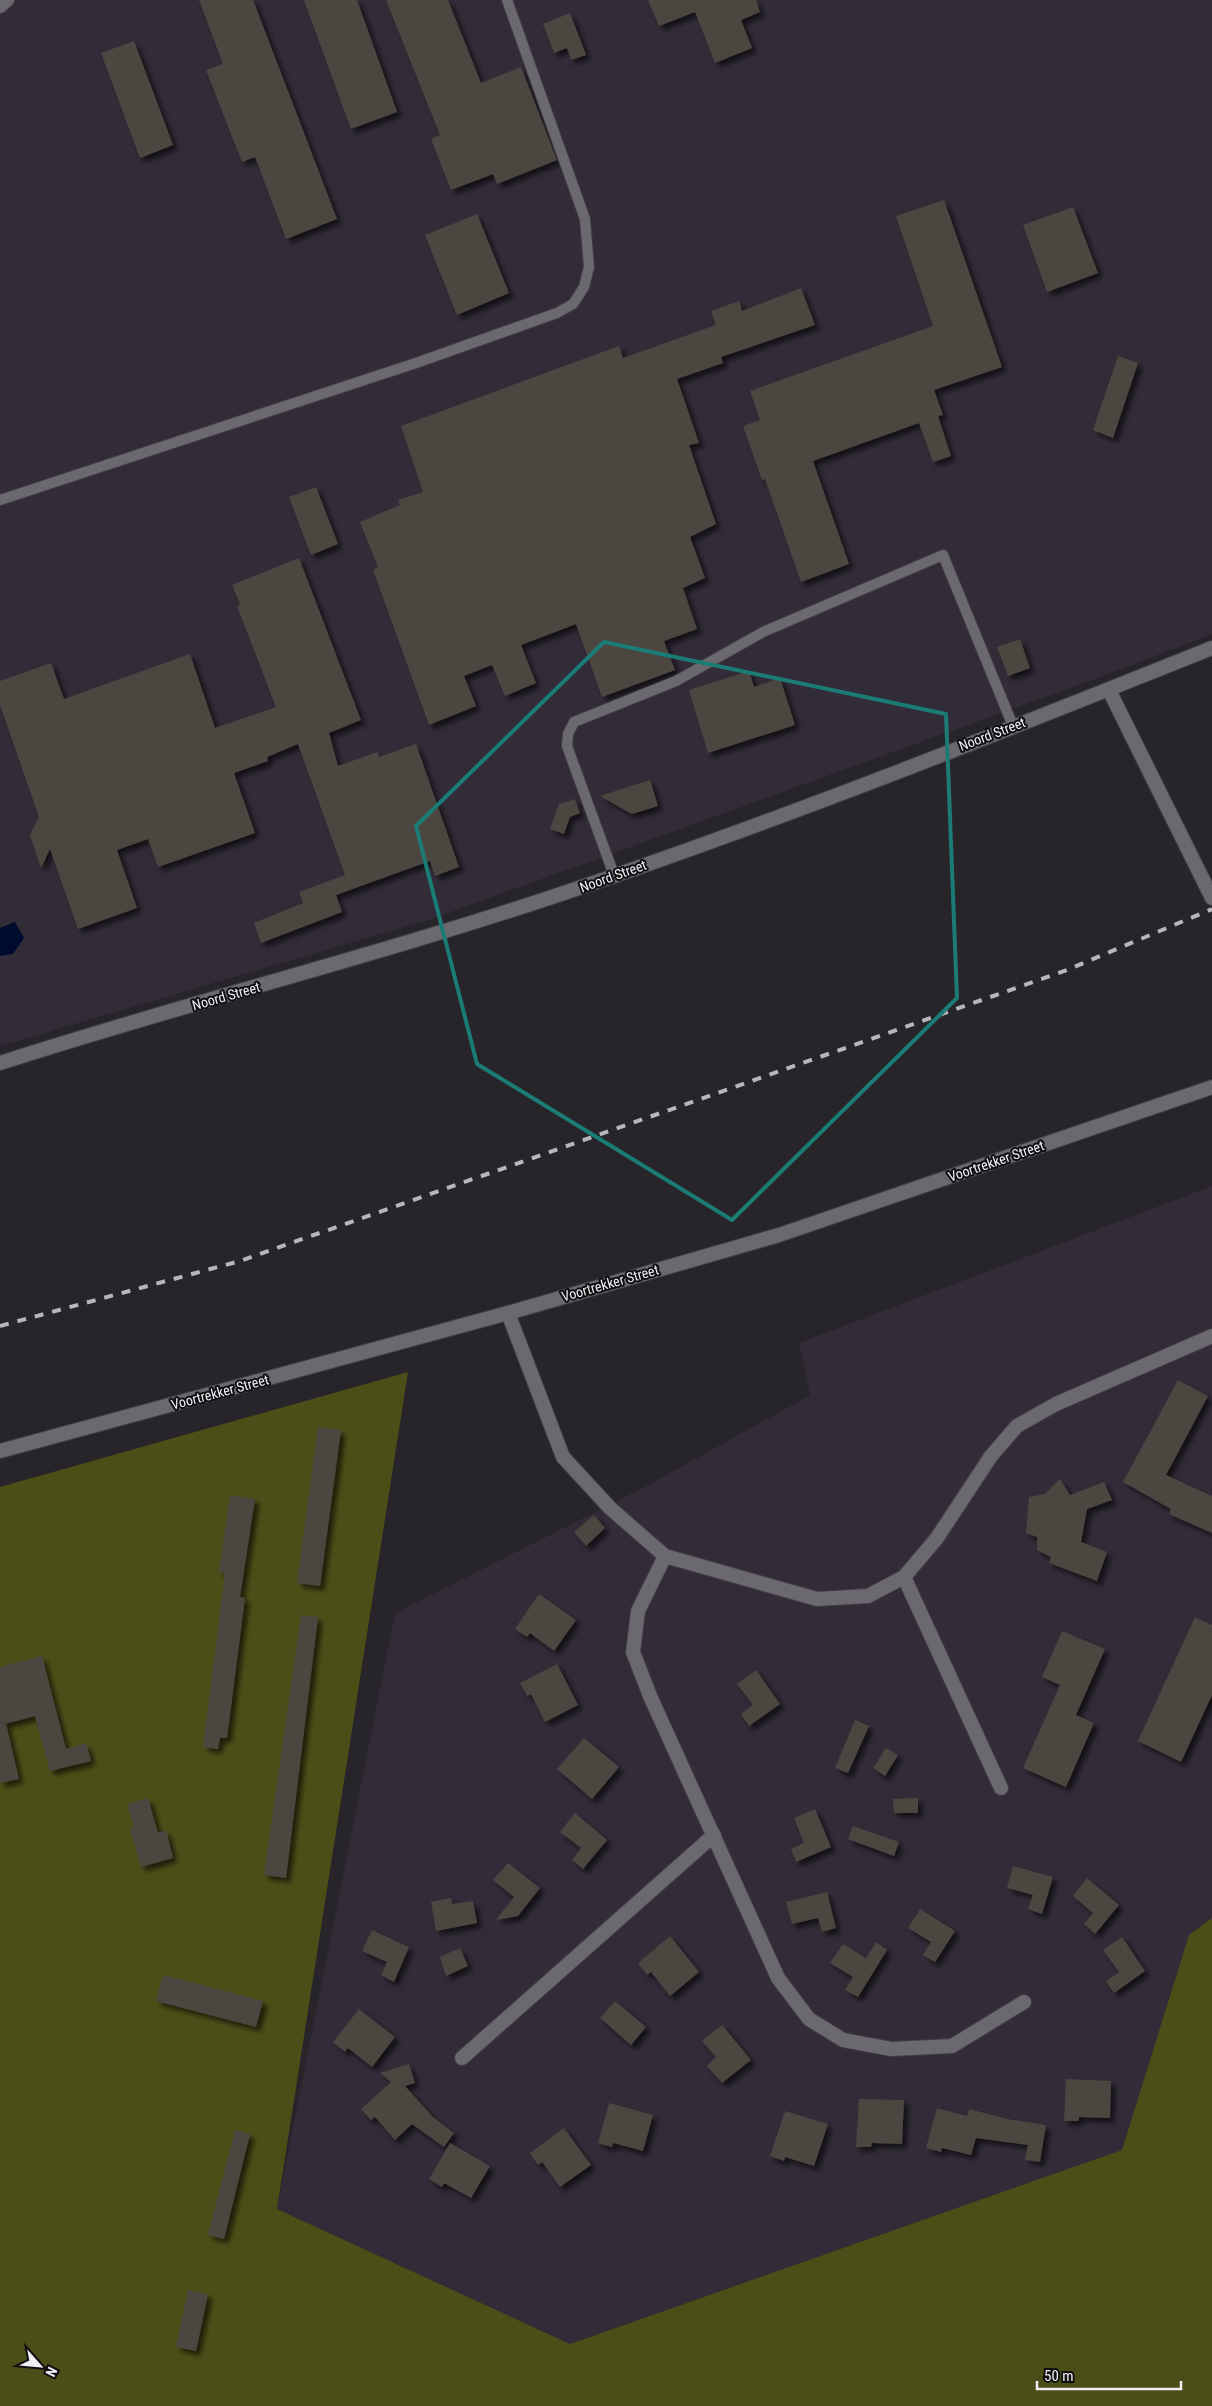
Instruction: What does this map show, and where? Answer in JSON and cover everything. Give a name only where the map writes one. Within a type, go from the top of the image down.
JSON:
[{"type":"street","points":[[0,6],[7,0]]},
{"type":"street","name":"Noord Street","points":[[0,1063],[78,1038],[385,951],[614,875],[742,831],[1109,690],[1212,648]]},
{"type":"street","points":[[1109,690],[1212,898]]},
{"type":"street","name":"Voortrekker Street","points":[[0,1451],[508,1313],[779,1234],[1212,1087]]},
{"type":"street","points":[[508,1313],[563,1457],[610,1508],[665,1556],[817,1599],[868,1596],[904,1577],[937,1538],[991,1456],[1017,1426],[1056,1404],[1212,1336]]},
{"type":"street","points":[[665,1556],[638,1611],[633,1652],[650,1696],[778,1978],[809,2019],[843,2040],[891,2049],[952,2046],[1024,2002]]},
{"type":"street","points":[[904,1577],[1000,1788]]},
{"type":"street","points":[[462,2058],[714,1835]]},
{"type":"lane","points":[[0,500],[416,363],[557,313],[573,304],[584,287],[589,267],[586,219],[507,0]]},
{"type":"lane","points":[[614,875],[567,746],[568,734],[574,722],[676,681],[763,632],[943,555],[1013,726]]},
{"type":"highlighted area","points":[[604,642],[946,714],[957,998],[732,1220],[477,1064],[416,826]]},
{"type":"shaded area","points":[[0,0],[1212,0],[1212,634],[1109,674],[431,919],[0,1046]]},
{"type":"shaded area","points":[[1212,1186],[1212,1918],[1189,1936],[1123,2150],[570,2344],[277,2209],[395,1613],[643,1488],[810,1395],[799,1343]]},
{"type":"green space","points":[[408,1372],[277,2209],[570,2344],[1122,2150],[1189,1935],[1212,1918],[1212,2406],[0,2406],[0,1487]]},
{"type":"water","points":[[15,922],[24,938],[13,954],[0,956],[0,928]]},
{"type":"building","points":[[199,0],[253,0],[337,219],[286,239],[255,157],[242,162],[206,70],[223,64]]},
{"type":"building","points":[[304,0],[357,0],[397,112],[351,129]]},
{"type":"building","points":[[386,0],[448,0],[481,83],[521,67],[557,160],[497,184],[493,174],[451,190],[431,139],[440,135]]},
{"type":"building","points":[[648,0],[756,0],[760,12],[741,20],[752,48],[715,63],[695,12],[659,26]]},
{"type":"building","points":[[570,13],[586,55],[571,60],[567,48],[554,53],[543,24]]},
{"type":"building","points":[[134,41],[173,145],[140,158],[101,53]]},
{"type":"building","points":[[944,200],[1002,367],[934,390],[943,415],[938,416],[951,456],[933,462],[919,423],[813,461],[849,564],[801,582],[765,479],[762,480],[743,426],[760,420],[750,391],[933,326],[896,216]]},
{"type":"building","points":[[1073,207],[1098,273],[1047,292],[1023,225]]},
{"type":"building","points":[[477,214],[509,293],[457,315],[425,235]]},
{"type":"building","points":[[801,288],[815,325],[721,357],[723,363],[677,379],[699,443],[689,445],[716,524],[690,537],[705,578],[683,588],[697,629],[664,641],[675,670],[602,697],[576,624],[521,645],[536,683],[505,696],[492,665],[464,676],[476,706],[429,725],[373,570],[378,567],[360,522],[400,505],[398,500],[423,492],[401,426],[619,346],[623,358],[716,325],[711,311],[739,301],[742,311]]},
{"type":"building","points":[[1118,356],[1138,363],[1113,438],[1093,430]]},
{"type":"building","points":[[316,487],[338,544],[311,555],[289,497]]},
{"type":"building","points":[[299,558],[361,720],[329,733],[338,766],[377,752],[379,757],[416,744],[459,867],[435,876],[430,861],[336,895],[342,912],[261,943],[254,923],[303,903],[299,892],[345,875],[298,744],[267,757],[268,761],[234,773],[255,833],[158,867],[148,839],[117,850],[137,908],[78,929],[50,849],[41,868],[30,835],[39,817],[0,705],[0,681],[51,663],[64,699],[190,654],[215,728],[276,707],[237,606],[240,604],[232,585]]},
{"type":"building","points":[[1020,639],[1030,668],[1008,676],[997,647]]},
{"type":"building","points":[[749,671],[754,687],[780,678],[795,725],[708,753],[689,690]]},
{"type":"building","points":[[650,780],[658,806],[632,814],[600,796]]},
{"type":"building","points":[[575,799],[580,813],[570,817],[564,834],[550,829],[559,804]]},
{"type":"building","points":[[1178,1380],[1208,1396],[1166,1475],[1212,1496],[1212,1533],[1169,1514],[1171,1509],[1123,1482]]},
{"type":"building","points":[[318,1427],[341,1430],[320,1586],[297,1583]]},
{"type":"building","points":[[1060,1479],[1070,1495],[1104,1482],[1112,1500],[1087,1509],[1081,1542],[1107,1552],[1097,1581],[1049,1563],[1051,1557],[1037,1550],[1037,1537],[1026,1533],[1029,1497],[1045,1494]]},
{"type":"building","points":[[230,1495],[255,1499],[240,1597],[245,1598],[227,1738],[220,1738],[218,1749],[203,1747],[225,1573],[219,1572]]},
{"type":"building","points":[[594,1515],[605,1528],[586,1546],[574,1532]]},
{"type":"building","points":[[539,1594],[576,1620],[554,1651],[530,1633],[527,1637],[515,1629]]},
{"type":"building","points":[[301,1615],[318,1617],[286,1878],[264,1875]]},
{"type":"building","points":[[1195,1617],[1212,1625],[1212,1695],[1181,1762],[1138,1741]]},
{"type":"building","points":[[1062,1631],[1105,1649],[1076,1715],[1094,1723],[1066,1787],[1023,1768],[1060,1685],[1042,1677]]},
{"type":"building","points":[[42,1656],[66,1749],[86,1743],[91,1761],[50,1771],[35,1716],[1,1725],[6,1724],[19,1779],[0,1783],[0,1667]]},
{"type":"building","points":[[557,1664],[578,1705],[545,1722],[531,1694],[527,1696],[520,1683]]},
{"type":"building","points":[[756,1670],[780,1704],[749,1726],[741,1714],[753,1705],[737,1684]]},
{"type":"building","points":[[855,1720],[869,1726],[848,1773],[835,1768]]},
{"type":"building","points":[[584,1738],[619,1767],[592,1799],[557,1769]]},
{"type":"building","points":[[886,1748],[898,1755],[885,1776],[873,1768]]},
{"type":"building","points":[[148,1798],[158,1833],[166,1830],[173,1858],[141,1867],[130,1828],[134,1827],[127,1804]]},
{"type":"building","points":[[918,1798],[918,1813],[894,1813],[893,1799]]},
{"type":"building","points":[[815,1809],[831,1847],[796,1862],[791,1849],[804,1843],[794,1818]]},
{"type":"building","points":[[575,1813],[607,1840],[583,1869],[572,1860],[581,1848],[560,1832]]},
{"type":"building","points":[[853,1826],[899,1842],[894,1856],[848,1839]]},
{"type":"building","points":[[508,1863],[540,1888],[518,1916],[496,1920],[514,1897],[493,1880]]},
{"type":"building","points":[[1013,1866],[1053,1877],[1042,1914],[1028,1909],[1033,1895],[1007,1888]]},
{"type":"building","points":[[1087,1878],[1119,1905],[1095,1934],[1084,1924],[1093,1913],[1073,1896]]},
{"type":"building","points":[[827,1892],[836,1928],[822,1932],[818,1918],[792,1924],[786,1902]]},
{"type":"building","points":[[451,1898],[452,1904],[473,1901],[477,1923],[436,1931],[431,1902]]},
{"type":"building","points":[[920,1909],[955,1931],[935,1962],[923,1955],[931,1942],[908,1928]]},
{"type":"building","points":[[372,1930],[409,1947],[394,1982],[381,1975],[387,1962],[362,1951]]},
{"type":"building","points":[[670,1936],[699,1972],[670,1996],[651,1972],[647,1975],[638,1963]]},
{"type":"building","points":[[1122,1937],[1145,1971],[1114,1993],[1106,1981],[1119,1972],[1103,1950]]},
{"type":"building","points":[[876,1942],[887,1950],[858,1997],[845,1990],[853,1977],[830,1963],[843,1944],[866,1958]]},
{"type":"building","points":[[460,1948],[468,1966],[446,1976],[440,1957]]},
{"type":"building","points":[[163,1975],[263,2001],[256,2027],[156,2001]]},
{"type":"building","points":[[615,2001],[646,2027],[631,2045],[600,2018]]},
{"type":"building","points":[[359,2009],[395,2037],[372,2067],[348,2048],[345,2052],[333,2042]]},
{"type":"building","points":[[722,2025],[751,2060],[722,2083],[707,2066],[716,2057],[702,2041]]},
{"type":"building","points":[[409,2064],[415,2083],[405,2086],[433,2117],[454,2133],[444,2147],[412,2124],[395,2140],[375,2117],[371,2120],[361,2109],[391,2082],[380,2073]]},
{"type":"building","points":[[1066,2079],[1111,2081],[1110,2118],[1079,2117],[1079,2121],[1064,2121]]},
{"type":"building","points":[[859,2099],[904,2100],[902,2144],[872,2143],[871,2147],[856,2147]]},
{"type":"building","points":[[609,2103],[653,2115],[643,2151],[613,2143],[612,2147],[598,2143]]},
{"type":"building","points":[[937,2108],[967,2116],[969,2109],[1007,2119],[1046,2125],[1040,2162],[1025,2160],[1028,2145],[976,2138],[971,2155],[942,2148],[941,2152],[926,2148]]},
{"type":"building","points":[[785,2111],[828,2124],[814,2166],[785,2157],[784,2161],[770,2156]]},
{"type":"building","points":[[564,2128],[591,2165],[560,2187],[542,2162],[538,2165],[530,2153]]},
{"type":"building","points":[[235,2130],[250,2134],[224,2239],[208,2235]]},
{"type":"building","points":[[450,2143],[490,2166],[471,2198],[444,2183],[442,2187],[429,2179]]},
{"type":"building","points":[[188,2290],[208,2294],[196,2351],[176,2347]]},
{"type":"railway","points":[[0,1326],[240,1261],[1067,970],[1212,909]]}]
